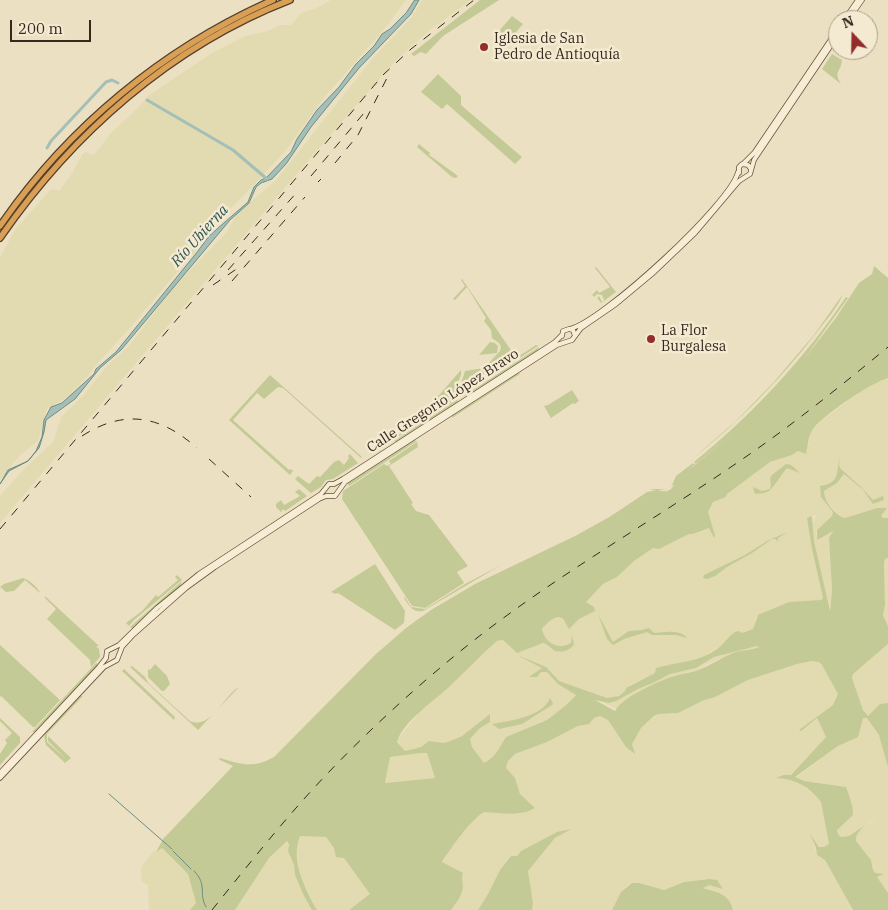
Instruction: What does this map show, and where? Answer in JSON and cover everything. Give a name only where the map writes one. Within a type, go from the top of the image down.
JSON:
[{"type":"highway","points":[[0,226],[28,188],[53,159],[115,99],[144,75],[188,45],[224,24],[273,0]]},
{"type":"highway","points":[[0,238],[56,165],[131,93],[190,51],[233,26],[290,0]]},
{"type":"main road","points":[[828,44],[751,158],[739,166],[734,181],[711,210],[667,256],[604,309],[580,325],[564,330],[562,335],[566,341],[572,340],[581,328],[616,304],[665,263],[691,237],[739,181],[750,174],[754,160],[828,50]]},
{"type":"main road","points":[[744,163],[751,169]]},
{"type":"main road","points":[[738,172],[741,176],[745,176]]},
{"type":"main road","points":[[570,329],[574,332],[575,336]]},
{"type":"main road","name":"Calle Gregorio López Bravo","points":[[334,484],[476,394],[555,342],[562,335]]},
{"type":"main road","name":"Calle Gregorio López Bravo","points":[[338,490],[352,478],[566,341]]},
{"type":"main road","points":[[0,773],[99,667],[106,658],[107,652],[118,646],[157,608],[187,583],[325,490],[327,485],[334,484],[338,490],[335,496],[319,499],[196,581],[142,626],[122,647],[116,660],[102,668],[0,778]]},
{"type":"main road","points":[[325,490],[329,496]]},
{"type":"main road","points":[[112,649],[117,651],[118,656]]},
{"type":"main road","points":[[106,658],[112,662]]},
{"type":"shaded area","points":[[331,0],[406,0],[386,27],[323,99],[286,150],[214,225],[196,250],[89,375],[67,397],[47,409],[38,441],[19,456],[0,480],[0,258],[14,231],[51,189],[59,191],[82,155],[85,152],[94,155],[111,133],[148,96],[212,53],[245,36],[268,31],[280,25],[291,25],[301,13]]},
{"type":"shaded area","points":[[422,0],[471,0],[430,30],[390,67],[0,523],[0,496],[24,469],[53,442],[61,418],[83,396],[106,367],[128,347],[174,287],[227,232],[237,214],[276,180],[373,58],[412,17]]},
{"type":"shaded area","points":[[888,378],[888,518],[881,516],[887,508],[877,508],[845,518],[837,513],[826,500],[824,491],[837,483],[844,474],[863,490],[873,503],[875,500],[839,465],[834,481],[830,484],[822,485],[821,497],[833,512],[832,516],[817,530],[816,534],[817,539],[819,539],[833,531],[829,539],[832,590],[829,612],[814,541],[813,523],[816,515],[808,518],[812,549],[823,599],[756,617],[753,629],[746,631],[703,656],[678,663],[634,683],[626,688],[623,694],[613,698],[603,697],[574,686],[563,687],[576,694],[565,706],[547,720],[506,737],[498,752],[491,760],[484,764],[472,747],[470,739],[480,728],[490,722],[490,714],[462,736],[453,740],[444,743],[430,741],[421,747],[405,751],[401,748],[397,740],[422,709],[447,689],[497,641],[503,640],[517,653],[543,643],[558,652],[573,646],[572,637],[571,643],[567,645],[554,646],[544,637],[542,629],[558,617],[569,628],[579,619],[594,611],[586,602],[594,593],[603,584],[617,577],[634,561],[653,548],[663,547],[689,534],[709,528],[713,536],[715,535],[708,512],[713,502],[726,497],[727,494],[770,462],[798,451],[806,453],[812,430],[821,421],[857,394],[882,379]]},
{"type":"shaded area","points":[[888,558],[888,626],[883,615],[885,605],[884,563],[885,559]]},
{"type":"shaded area","points":[[888,644],[888,893],[877,877],[882,875],[875,873],[872,862],[856,841],[858,832],[885,811],[849,836],[841,837],[837,830],[852,801],[846,787],[804,781],[794,777],[838,746],[858,737],[863,710],[852,678],[853,674]]},
{"type":"shaded area","points":[[757,646],[760,647],[737,652],[709,663],[699,670],[661,681],[637,692],[616,709],[599,700],[609,703],[616,701],[676,671],[689,670],[700,666],[714,657]]},
{"type":"shaded area","points":[[812,661],[819,662],[822,665],[839,694],[833,705],[800,730],[817,718],[826,737],[791,775],[777,777],[797,781],[821,802],[829,844],[821,848],[812,838],[817,855],[825,860],[853,910],[733,910],[731,904],[713,890],[702,888],[709,885],[722,888],[709,879],[684,882],[664,890],[639,883],[629,884],[621,892],[612,910],[532,910],[533,903],[528,871],[552,842],[566,831],[557,832],[521,851],[517,856],[511,856],[500,870],[478,910],[451,910],[457,903],[463,887],[462,877],[442,863],[450,849],[477,817],[485,812],[518,814],[535,808],[520,794],[516,781],[506,768],[508,761],[515,754],[547,742],[578,726],[590,723],[594,718],[600,716],[608,720],[626,747],[634,750],[632,744],[635,736],[641,728],[658,714],[678,713],[748,680]]},
{"type":"shaded area","points":[[427,753],[435,778],[385,783],[390,757]]},
{"type":"shaded area","points":[[299,836],[326,837],[336,853],[344,858],[371,894],[349,910],[317,910],[305,890],[300,876],[296,845]]},
{"type":"shaded area","points":[[287,841],[295,875],[312,910],[235,910],[269,858]]},
{"type":"shaded area","points":[[162,848],[188,874],[196,903],[190,910],[149,910],[148,885],[142,882],[141,869],[153,852]]},
{"type":"green space","points":[[480,0],[499,0],[443,36],[426,54],[421,52],[414,56],[411,54]]},
{"type":"green space","points":[[512,16],[523,24],[505,45],[496,42],[499,31]]},
{"type":"green space","points":[[828,60],[842,60],[838,74],[841,84],[822,69]]},
{"type":"green space","points":[[438,74],[461,96],[461,105],[522,157],[515,164],[447,104],[442,109],[421,92]]},
{"type":"green space","points":[[419,144],[430,153],[429,155],[458,176],[456,178],[452,177],[417,147]]},
{"type":"green space","points":[[874,266],[888,278],[888,378],[859,393],[816,425],[811,433],[806,454],[798,451],[792,455],[770,462],[727,494],[726,497],[713,502],[708,512],[715,535],[714,538],[709,528],[689,534],[659,549],[653,548],[634,561],[617,577],[603,584],[586,602],[594,607],[595,611],[579,619],[569,629],[563,619],[559,617],[547,623],[542,629],[546,639],[557,646],[571,643],[572,635],[574,644],[571,648],[558,652],[543,643],[517,653],[503,640],[497,641],[447,689],[411,720],[397,742],[405,751],[421,747],[429,741],[444,743],[462,736],[490,714],[490,722],[480,728],[470,739],[472,747],[484,763],[494,755],[506,737],[547,720],[576,695],[558,684],[547,672],[541,672],[537,677],[529,677],[542,668],[517,655],[546,667],[559,681],[607,698],[619,696],[626,688],[655,673],[656,668],[703,657],[717,649],[735,632],[739,631],[742,633],[753,629],[758,615],[789,602],[821,600],[823,598],[807,518],[812,516],[814,541],[830,611],[832,590],[829,538],[833,531],[817,539],[817,530],[832,516],[833,512],[821,497],[820,486],[834,480],[840,457],[839,465],[841,469],[861,487],[873,500],[883,496],[884,500],[873,504],[863,490],[844,474],[837,483],[824,491],[828,503],[834,511],[845,518],[877,508],[887,508],[881,516],[888,518],[888,558],[885,559],[884,563],[885,605],[883,615],[888,626],[888,644],[853,674],[852,678],[863,710],[868,716],[880,704],[888,703],[888,767],[879,735],[867,718],[863,718],[858,737],[838,746],[795,777],[804,781],[846,787],[853,815],[837,830],[841,837],[849,836],[886,811],[862,828],[856,841],[871,860],[875,873],[884,874],[877,877],[888,893],[888,910],[853,910],[825,860],[817,855],[810,834],[819,847],[829,844],[821,802],[801,784],[783,778],[776,778],[783,775],[791,775],[826,737],[817,718],[801,731],[799,730],[833,705],[838,694],[822,665],[819,662],[812,661],[748,680],[678,713],[654,716],[641,728],[632,744],[635,754],[626,747],[608,720],[600,716],[594,718],[589,724],[578,726],[547,742],[515,754],[508,761],[506,768],[515,778],[520,794],[535,808],[517,814],[485,812],[474,820],[462,834],[442,862],[463,873],[462,892],[451,910],[349,910],[370,894],[344,858],[336,857],[334,848],[326,837],[300,836],[297,854],[300,874],[317,910],[312,910],[304,896],[295,875],[287,841],[269,858],[235,910],[190,910],[196,903],[188,874],[162,848],[156,852],[163,839],[233,766],[220,760],[220,758],[253,764],[274,757],[376,654],[406,628],[431,610],[475,584],[577,535],[611,516],[647,492],[657,490],[649,490],[669,489],[658,490],[668,491],[670,490],[676,476],[693,463],[695,465],[694,462],[737,425],[776,385],[813,342],[846,297],[848,298],[804,359],[835,319],[859,283],[872,274]],"holes":[[[757,646],[759,647],[736,652],[696,671],[671,677],[654,684],[634,694],[619,705],[615,711],[595,700],[609,703],[616,701],[670,674],[696,668],[714,657]],[[427,753],[435,778],[385,783],[390,757]]]},
{"type":"green space","points":[[596,267],[616,292],[601,303],[597,298],[599,296],[602,302],[604,300],[602,295],[597,294],[594,297],[592,295],[597,290],[599,293],[610,287]]},
{"type":"green space","points":[[462,279],[515,356],[519,356],[536,345],[538,346],[515,361],[510,354],[491,365],[485,373],[465,386],[461,384],[465,371],[484,368],[500,351],[501,347],[492,338],[491,330],[484,321],[486,318],[467,287],[455,300],[453,299],[465,286]]},
{"type":"green space","points":[[843,294],[828,318],[803,349],[774,383],[743,415],[692,459],[736,421],[773,383],[814,335]]},
{"type":"green space","points":[[490,342],[498,346],[497,353],[479,355]]},
{"type":"green space","points":[[539,347],[538,351],[469,396],[464,396]]},
{"type":"green space","points":[[461,370],[461,375],[455,389],[458,398],[393,440],[413,425]]},
{"type":"green space","points":[[518,372],[520,374],[452,418],[452,415]]},
{"type":"green space","points":[[270,375],[362,457],[283,388],[278,387],[264,399],[257,393],[233,420],[289,470],[291,469],[293,471],[290,475],[229,420]]},
{"type":"green space","points":[[572,390],[579,401],[551,418],[544,406]]},
{"type":"green space","points":[[458,399],[457,404],[397,443],[394,441]]},
{"type":"green space","points":[[414,440],[417,441],[349,486],[347,483]]},
{"type":"green space","points":[[417,442],[418,447],[389,466],[413,503],[411,504],[416,511],[429,515],[468,566],[457,572],[464,583],[425,608],[412,606],[342,499],[343,491],[384,464],[387,466],[391,464],[389,461]]},
{"type":"green space","points":[[350,454],[358,463],[333,479],[326,480],[321,487],[311,493],[295,479],[298,476],[309,484],[317,476],[320,477],[334,462],[339,460],[344,465]]},
{"type":"green space","points":[[786,464],[791,465],[800,473],[787,468],[769,491],[755,494],[753,487],[762,491],[770,489],[770,478]]},
{"type":"green space","points":[[299,489],[307,496],[285,511],[283,509],[281,512],[276,507],[276,504],[281,500],[284,505],[300,496],[295,492]]},
{"type":"green space","points":[[788,532],[778,538],[778,542],[776,539],[772,539],[715,576],[707,579],[703,578],[704,575],[745,555],[769,540]]},
{"type":"green space","points":[[375,564],[405,611],[404,623],[395,630],[338,593],[331,592]]},
{"type":"green space","points":[[501,565],[423,611],[414,610],[411,607],[425,609],[465,584]]},
{"type":"green space","points":[[177,575],[182,580],[129,626],[126,623],[142,611],[156,595],[158,597],[178,580],[175,577]]},
{"type":"green space","points":[[23,578],[33,584],[40,593],[25,580],[14,591],[6,592],[0,587],[4,584]]},
{"type":"green space","points":[[182,581],[180,587],[133,629],[130,627]]},
{"type":"green space","points":[[44,597],[99,646],[96,646],[99,649],[100,657],[91,667],[90,660],[47,619],[56,609]]},
{"type":"green space","points":[[598,614],[613,642],[629,631],[649,628],[654,633],[676,632],[687,638],[676,635],[652,635],[647,632],[624,639],[613,645],[607,639]]},
{"type":"green space","points":[[0,645],[60,700],[35,727],[0,697]]},
{"type":"green space","points":[[96,663],[98,664],[96,667],[36,732],[32,732]]},
{"type":"green space","points":[[155,664],[167,676],[170,684],[164,691],[148,677],[148,669],[150,670]]},
{"type":"green space","points":[[132,666],[190,721],[197,723],[204,721],[216,711],[198,730],[130,667]]},
{"type":"green space","points":[[124,669],[175,717],[174,720],[122,671]]},
{"type":"green space","points":[[79,696],[83,696],[47,734],[47,742],[66,759],[48,741],[48,736],[71,758],[65,763],[46,745],[44,736],[49,728]]},
{"type":"green space","points":[[550,698],[553,703],[552,705],[522,724],[499,729],[492,724],[533,714],[540,710]]},
{"type":"green space","points":[[0,718],[20,737],[20,743],[0,765],[0,754],[7,743],[5,740],[12,733],[0,721]]},
{"type":"green space","points":[[571,829],[555,838],[528,871],[533,903],[532,910],[478,910],[500,870],[511,856],[517,856],[521,851],[557,832]]},
{"type":"green space","points":[[717,880],[723,889],[709,885],[703,888],[717,892],[725,897],[733,910],[612,910],[621,892],[632,883],[664,890],[684,882]]},
{"type":"water","points":[[415,0],[419,0],[411,14],[359,68],[311,127],[286,164],[272,179],[256,187],[249,203],[230,220],[121,350],[100,368],[75,399],[46,420],[44,432],[39,448],[28,461],[36,451],[42,437],[44,420],[51,407],[62,403],[116,352],[209,236],[248,202],[254,187],[266,178],[291,152],[297,139],[317,110],[339,87],[356,64],[374,46],[382,34],[390,29],[406,13]]},
{"type":"water","points":[[28,461],[9,471],[0,484],[8,470]]},
{"type":"waterway","points":[[47,148],[51,141],[106,82],[112,80],[118,83]]},
{"type":"waterway","points":[[147,100],[233,150],[267,179]]},
{"type":"waterway","points":[[109,794],[172,849]]},
{"type":"waterway","points":[[173,851],[191,869]]},
{"type":"waterway","points":[[194,871],[201,881],[206,907]]},
{"type":"railway","points":[[0,529],[383,75],[411,49],[474,0]]},
{"type":"railway","points":[[335,163],[358,135],[388,76]]},
{"type":"railway","points":[[311,176],[364,113]]},
{"type":"railway","points":[[318,182],[321,179]]},
{"type":"railway","points":[[228,270],[298,191]]},
{"type":"railway","points":[[232,281],[305,197]]},
{"type":"railway","points":[[213,285],[238,268]]},
{"type":"railway","points":[[212,910],[282,824],[327,774],[395,707],[449,660],[501,619],[765,443],[819,403],[888,347]]},
{"type":"railway","points":[[82,436],[97,427],[112,422],[141,419],[169,428],[197,448]]},
{"type":"railway","points":[[209,459],[251,497]]},
{"type":"place","name":"Iglesia de San Pedro de Antioquía","points":[[484,47]]},
{"type":"place","name":"La Flor Burgalesa","points":[[651,339]]},
{"type":"water label","name":"Río Ubierna","points":[[200,236]]}]
